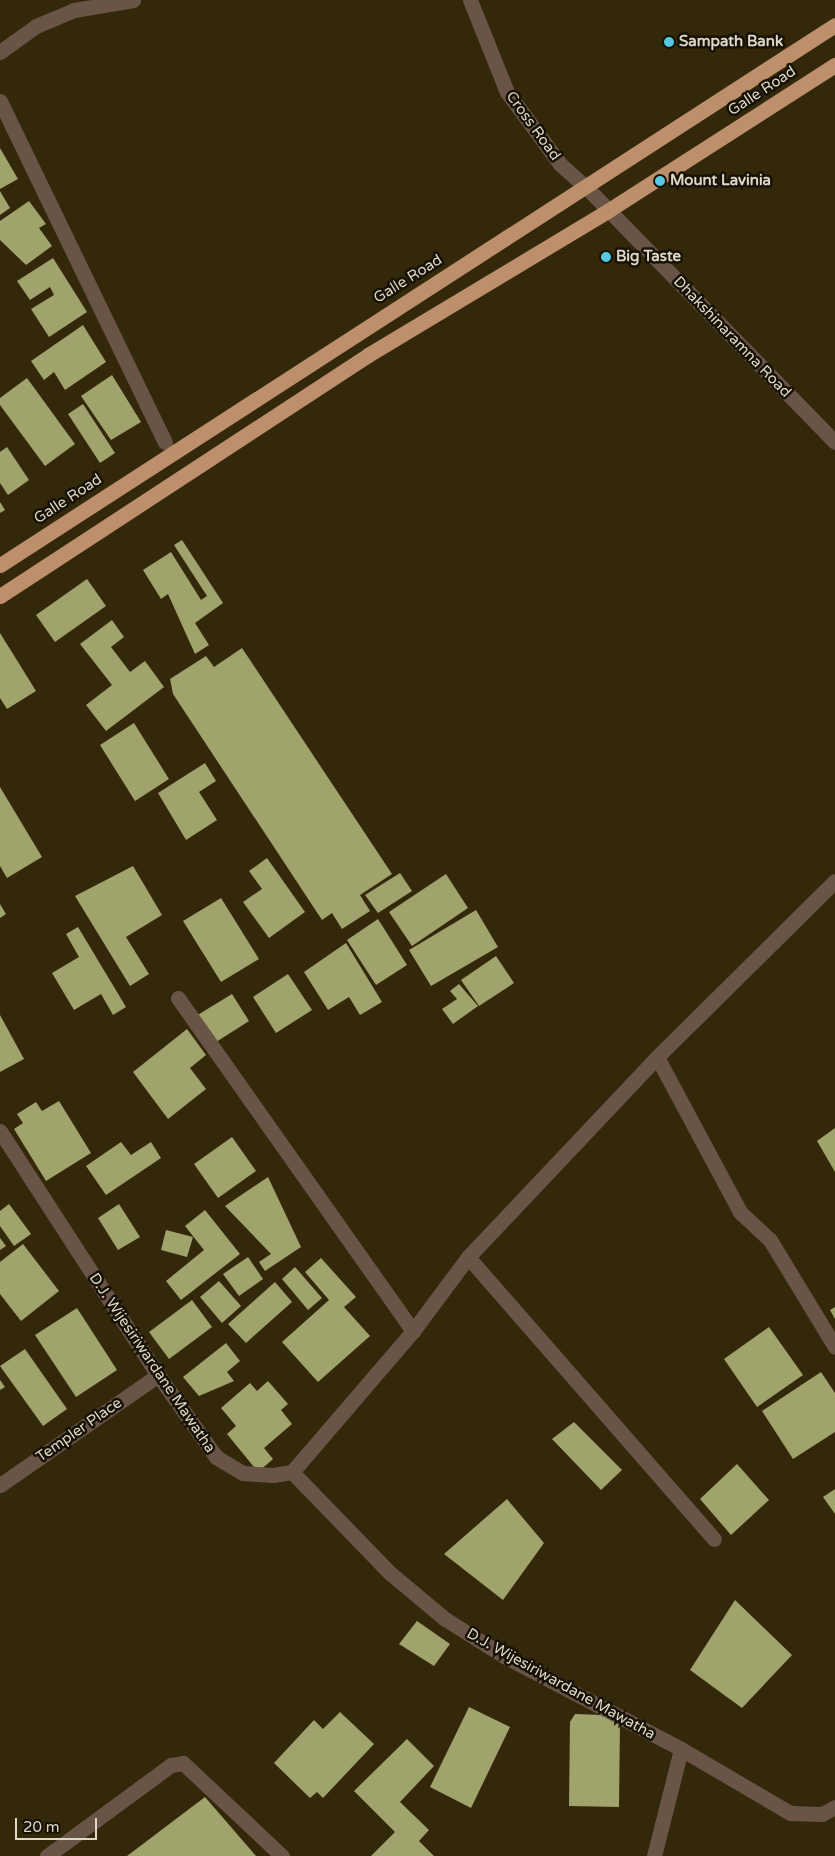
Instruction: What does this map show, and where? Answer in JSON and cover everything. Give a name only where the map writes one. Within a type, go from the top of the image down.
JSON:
[{"type":"highway","name":"Galle Road","points":[[0,565],[371,323],[587,188],[798,46],[835,25]]},
{"type":"highway","name":"Galle Road","points":[[0,596],[368,355],[609,210],[835,65]]},
{"type":"street","points":[[0,52],[36,26],[74,10],[133,0]]},
{"type":"street","name":"Cross Road","points":[[470,0],[507,92],[560,164],[587,188]]},
{"type":"street","points":[[0,101],[166,442]]},
{"type":"street","name":"Dhakshinaramna Road","points":[[587,188],[835,441]]},
{"type":"street","points":[[292,1472],[413,1331],[468,1257],[657,1057],[835,881]]},
{"type":"street","points":[[178,998],[413,1331]]},
{"type":"street","points":[[657,1057],[740,1212],[770,1240],[835,1347]]},
{"type":"street","name":"D.J. Wijesiriwardane Mawatha","points":[[0,1131],[158,1375],[216,1457],[243,1473],[273,1475],[292,1472],[390,1573],[445,1619],[504,1656],[681,1748],[790,1813],[822,1814],[835,1807]]},
{"type":"street","points":[[468,1257],[714,1539]]},
{"type":"street","name":"Templer Place","points":[[0,1485],[158,1375]]},
{"type":"street","points":[[654,1856],[681,1748]]},
{"type":"street","points":[[47,1856],[171,1765],[183,1763],[282,1856]]},
{"type":"building","points":[[0,148],[18,179],[0,189]]},
{"type":"building","points":[[0,191],[10,208],[0,215]]},
{"type":"building","points":[[29,201],[46,224],[39,228],[52,246],[26,265],[0,240],[0,221]]},
{"type":"building","points":[[53,258],[87,312],[49,337],[31,309],[54,295],[50,287],[30,300],[17,281]]},
{"type":"building","points":[[83,325],[106,362],[65,390],[54,372],[44,380],[31,361]]},
{"type":"building","points":[[112,375],[141,422],[111,440],[81,396]]},
{"type":"building","points":[[27,378],[75,444],[45,466],[0,405],[0,398]]},
{"type":"building","points":[[83,404],[115,453],[100,463],[68,414]]},
{"type":"building","points":[[7,447],[29,480],[8,495],[0,483],[0,452]]},
{"type":"building","points":[[0,502],[5,510],[0,513]]},
{"type":"building","points":[[182,540],[223,603],[195,623],[209,645],[195,654],[168,594],[161,599],[143,570],[171,552],[201,600],[207,596],[174,545]]},
{"type":"building","points":[[87,579],[106,606],[55,642],[36,615]]},
{"type":"building","points":[[112,620],[124,637],[111,647],[130,672],[145,661],[164,687],[106,731],[86,705],[112,685],[80,644]]},
{"type":"building","points":[[0,633],[36,691],[7,709],[0,698]]},
{"type":"building","points":[[242,648],[392,874],[360,895],[370,911],[342,929],[332,913],[322,920],[173,694],[170,679],[206,656],[214,667]]},
{"type":"building","points":[[134,723],[169,779],[135,801],[100,745]]},
{"type":"building","points":[[205,763],[216,781],[199,792],[217,820],[186,840],[158,793]]},
{"type":"building","points":[[0,787],[42,857],[7,878],[0,866]]},
{"type":"building","points":[[267,858],[305,912],[269,938],[243,902],[262,889],[249,871]]},
{"type":"building","points":[[133,866],[162,915],[126,937],[149,974],[130,986],[75,896]]},
{"type":"building","points":[[400,873],[412,891],[378,913],[365,895]]},
{"type":"building","points":[[446,874],[468,908],[412,946],[389,912]]},
{"type":"building","points":[[221,898],[259,959],[221,982],[183,921]]},
{"type":"building","points":[[0,904],[6,914],[0,918]]},
{"type":"building","points":[[476,910],[498,947],[431,986],[409,950]]},
{"type":"building","points":[[378,919],[407,965],[376,985],[347,940]]},
{"type":"building","points":[[78,927],[126,1007],[113,1015],[101,994],[74,1010],[52,973],[79,957],[66,934]]},
{"type":"building","points":[[346,943],[382,1002],[360,1015],[349,997],[328,1010],[304,972]]},
{"type":"building","points":[[496,956],[514,983],[479,1006],[461,980]]},
{"type":"building","points":[[288,974],[312,1010],[276,1033],[253,997]]},
{"type":"building","points":[[459,984],[478,1006],[453,1024],[442,1009],[457,999],[450,991]]},
{"type":"building","points":[[232,994],[249,1021],[213,1044],[196,1016]]},
{"type":"building","points":[[0,1015],[24,1059],[0,1072]]},
{"type":"building","points":[[187,1029],[206,1055],[190,1068],[206,1089],[168,1119],[133,1072]]},
{"type":"building","points":[[59,1101],[91,1153],[46,1181],[14,1129],[23,1123],[17,1114],[36,1102],[42,1111]]},
{"type":"building","points":[[835,1128],[835,1172],[817,1141]]},
{"type":"building","points":[[232,1137],[256,1171],[218,1198],[194,1164]]},
{"type":"building","points":[[121,1142],[131,1155],[151,1142],[161,1158],[106,1195],[86,1166]]},
{"type":"building","points":[[268,1177],[301,1247],[265,1271],[259,1262],[271,1254],[225,1206]]},
{"type":"building","points":[[9,1204],[31,1234],[14,1246],[0,1226],[0,1211]]},
{"type":"building","points":[[119,1204],[140,1237],[118,1250],[98,1218]]},
{"type":"building","points":[[205,1210],[240,1254],[181,1300],[166,1281],[204,1250],[185,1226]]},
{"type":"building","points":[[166,1230],[193,1237],[187,1257],[161,1250]]},
{"type":"building","points":[[0,1238],[6,1246],[0,1250]]},
{"type":"building","points":[[23,1244],[59,1291],[21,1321],[0,1294],[0,1262]]},
{"type":"building","points":[[248,1257],[263,1279],[239,1296],[223,1274]]},
{"type":"building","points":[[321,1258],[356,1297],[344,1307],[370,1336],[318,1382],[282,1342],[329,1300],[305,1272]]},
{"type":"building","points":[[295,1267],[322,1298],[308,1310],[282,1279]]},
{"type":"building","points":[[219,1281],[241,1306],[222,1323],[200,1297]]},
{"type":"building","points":[[275,1282],[292,1302],[246,1343],[228,1324]]},
{"type":"building","points":[[192,1300],[212,1327],[169,1359],[149,1332]]},
{"type":"building","points":[[835,1307],[835,1319],[830,1310]]},
{"type":"building","points":[[77,1308],[117,1370],[76,1397],[35,1335]]},
{"type":"building","points":[[769,1327],[803,1375],[757,1407],[724,1359]]},
{"type":"building","points":[[226,1343],[240,1361],[227,1372],[234,1381],[199,1396],[183,1377]]},
{"type":"building","points":[[25,1349],[67,1409],[43,1426],[0,1366]]},
{"type":"building","points":[[821,1372],[835,1393],[835,1432],[793,1459],[762,1411]]},
{"type":"building","points":[[0,1380],[5,1387],[0,1390]]},
{"type":"building","points":[[268,1381],[288,1404],[281,1410],[292,1424],[264,1448],[273,1459],[258,1472],[227,1434],[236,1426],[221,1408],[250,1383],[257,1391]]},
{"type":"building","points":[[574,1422],[622,1470],[601,1490],[552,1439]]},
{"type":"building","points":[[737,1464],[769,1500],[731,1535],[700,1499]]},
{"type":"building","points":[[835,1489],[835,1514],[823,1497]]},
{"type":"building","points":[[507,1499],[544,1543],[503,1600],[444,1554]]},
{"type":"building","points":[[735,1600],[792,1655],[742,1708],[690,1670]]},
{"type":"building","points":[[417,1621],[450,1644],[434,1666],[399,1644]]},
{"type":"building","points":[[469,1707],[510,1727],[471,1808],[430,1787]]},
{"type":"building","points":[[340,1712],[374,1744],[323,1798],[317,1792],[310,1798],[274,1763],[314,1720],[323,1729]]},
{"type":"building","points":[[575,1714],[603,1715],[620,1722],[619,1807],[569,1806],[570,1722]]},
{"type":"building","points":[[407,1739],[434,1766],[400,1802],[429,1830],[419,1841],[434,1856],[371,1856],[395,1832],[354,1791]]},
{"type":"building","points":[[205,1797],[256,1856],[127,1856]]},
{"type":"place","name":"Sampath Bank","points":[[669,42]]},
{"type":"place","name":"Mount Lavinia","points":[[660,181]]},
{"type":"place","name":"Big Taste","points":[[606,257]]}]
